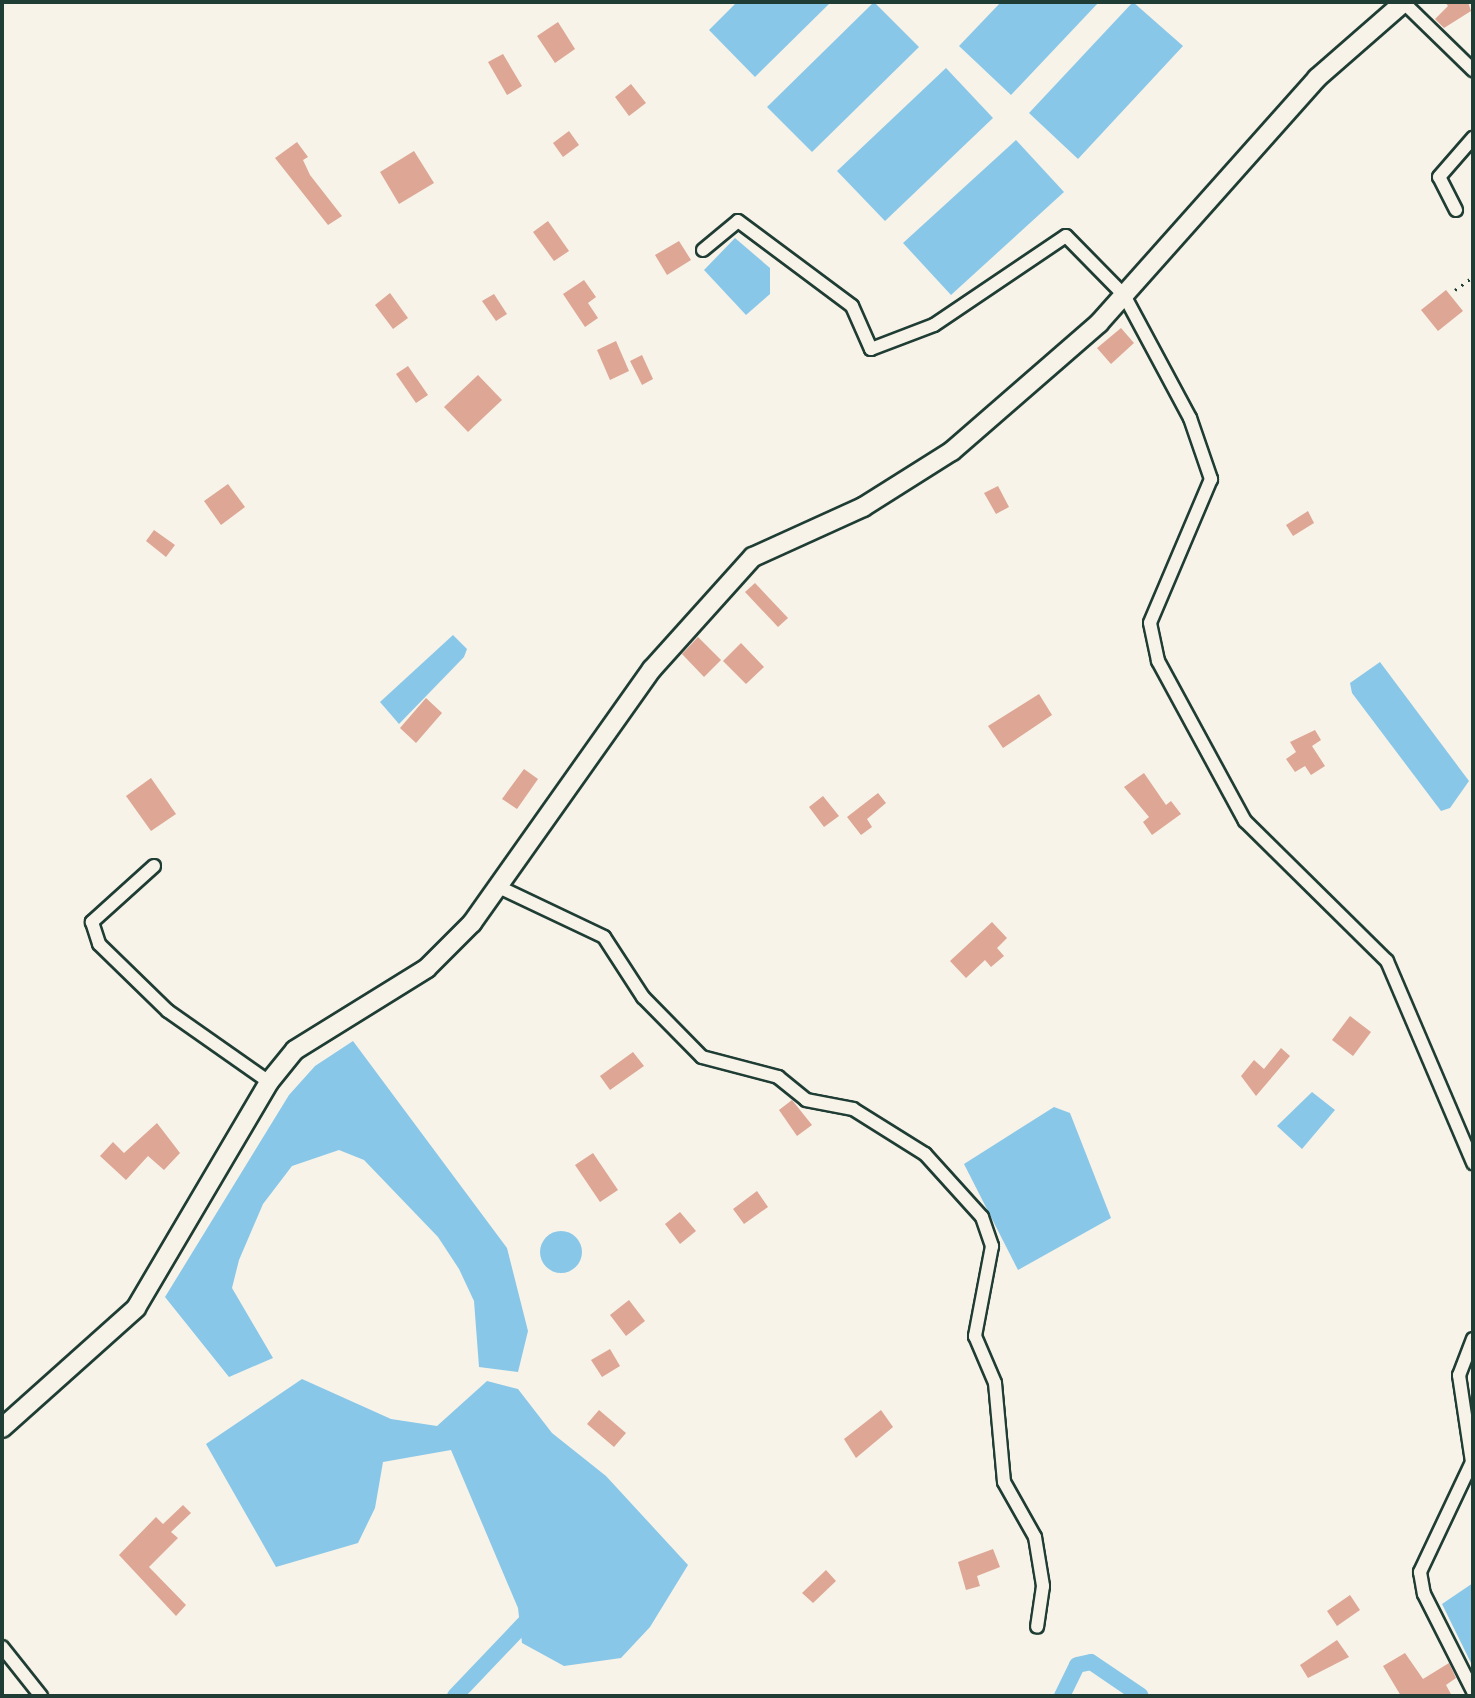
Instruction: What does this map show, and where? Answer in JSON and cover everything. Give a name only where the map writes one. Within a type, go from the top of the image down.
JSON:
[{"type":"street","points":[[2,1428],[136,1308],[269,1082],[295,1050],[427,968],[501,888],[652,669],[753,557],[863,507],[952,451],[1124,295],[1317,78],[1403,2],[1473,70]]},
{"type":"street","points":[[1456,210],[1439,177],[1473,138]]},
{"type":"street","points":[[703,250],[738,221],[852,306],[871,349],[934,325],[1066,236],[1124,295],[1190,418],[1211,479],[1150,623],[1158,661],[1245,821],[1387,961],[1473,1163]]},
{"type":"street","points":[[154,866],[92,922],[99,944],[168,1011],[269,1082]]},
{"type":"street","points":[[501,888],[604,937],[643,997],[702,1057],[778,1077],[806,1100],[853,1109],[925,1154],[982,1217],[992,1246],[975,1336],[995,1383],[1004,1482],[1035,1537],[1043,1586],[1037,1627]]},
{"type":"street","points":[[1473,1339],[1459,1375],[1472,1462],[1420,1572],[1424,1594],[1473,1691]]},
{"type":"street","points":[[2,1647],[41,1696]]},
{"type":"path","points":[[1455,290],[1473,277]]},
{"type":"water","points":[[737,2],[831,2],[755,77],[709,30]]},
{"type":"water","points":[[874,2],[919,47],[812,152],[767,107]]},
{"type":"water","points":[[1001,2],[1099,2],[1011,95],[959,46]]},
{"type":"water","points":[[1133,2],[1183,46],[1078,159],[1029,113]]},
{"type":"water","points":[[946,68],[993,118],[885,221],[837,171]]},
{"type":"water","points":[[1016,140],[1064,192],[951,295],[903,243]]},
{"type":"water","points":[[735,238],[770,268],[770,294],[746,315],[704,270]]},
{"type":"water","points":[[453,635],[467,649],[464,657],[399,724],[380,702]]},
{"type":"water","points":[[1380,662],[1469,781],[1450,808],[1441,811],[1352,693],[1350,683]]},
{"type":"water","points":[[353,1041],[507,1248],[528,1331],[518,1372],[479,1367],[474,1301],[459,1269],[438,1237],[364,1160],[339,1150],[292,1166],[263,1204],[239,1260],[232,1288],[273,1358],[229,1377],[165,1297],[289,1095],[315,1066]]},
{"type":"water","points":[[1312,1092],[1335,1110],[1302,1149],[1277,1126]]},
{"type":"water","points":[[1054,1107],[1070,1113],[1111,1218],[1018,1270],[964,1164]]},
{"type":"water","points":[[561,1231],[576,1237],[582,1252],[576,1267],[561,1273],[546,1267],[540,1252],[546,1237]]},
{"type":"water","points":[[302,1379],[391,1419],[437,1426],[487,1381],[518,1389],[552,1433],[606,1476],[688,1565],[650,1627],[621,1658],[564,1666],[522,1643],[518,1608],[451,1450],[383,1462],[375,1508],[358,1543],[276,1567],[206,1444]]},
{"type":"water","points":[[1473,1583],[1473,1667],[1442,1604]]},
{"type":"building","points":[[1445,2],[1468,2],[1471,11],[1444,28],[1435,19],[1448,6]]},
{"type":"building","points":[[558,22],[575,49],[555,63],[537,36]]},
{"type":"building","points":[[503,54],[522,86],[507,95],[488,62]]},
{"type":"building","points":[[631,84],[646,103],[629,116],[615,97]]},
{"type":"building","points":[[569,131],[579,145],[563,157],[553,143]]},
{"type":"building","points":[[297,142],[308,157],[303,160],[310,175],[342,216],[328,225],[275,158]]},
{"type":"building","points":[[414,151],[434,183],[399,204],[380,172]]},
{"type":"building","points":[[548,221],[569,251],[554,261],[533,232]]},
{"type":"building","points":[[679,241],[691,260],[667,275],[655,255]]},
{"type":"building","points":[[584,280],[596,297],[588,303],[598,318],[585,327],[563,294]]},
{"type":"building","points":[[1446,290],[1463,311],[1438,331],[1421,310]]},
{"type":"building","points":[[390,293],[408,318],[393,329],[375,305]]},
{"type":"building","points":[[494,294],[507,314],[496,321],[482,301]]},
{"type":"building","points":[[1121,328],[1134,343],[1111,364],[1097,348]]},
{"type":"building","points":[[616,341],[629,371],[610,380],[597,350]]},
{"type":"building","points":[[642,355],[653,379],[642,385],[630,361]]},
{"type":"building","points":[[408,366],[428,395],[416,403],[396,374]]},
{"type":"building","points":[[478,375],[502,400],[468,432],[444,407]]},
{"type":"building","points":[[228,484],[245,507],[221,525],[204,501]]},
{"type":"building","points":[[998,486],[1009,507],[996,514],[984,493]]},
{"type":"building","points":[[1308,511],[1314,523],[1293,536],[1286,525]]},
{"type":"building","points":[[154,530],[175,545],[166,557],[146,541]]},
{"type":"building","points":[[755,583],[788,618],[778,627],[745,592]]},
{"type":"building","points":[[698,637],[721,660],[704,677],[682,654]]},
{"type":"building","points":[[741,643],[764,667],[746,684],[723,661]]},
{"type":"building","points":[[1039,694],[1052,715],[1003,748],[988,726]]},
{"type":"building","points":[[426,698],[442,713],[416,743],[400,728]]},
{"type":"building","points":[[1315,730],[1321,740],[1312,746],[1325,766],[1311,775],[1305,766],[1295,772],[1286,759],[1296,752],[1290,742]]},
{"type":"building","points":[[524,769],[538,779],[517,809],[502,799]]},
{"type":"building","points":[[1144,773],[1166,805],[1171,801],[1181,814],[1152,835],[1143,822],[1149,817],[1124,787]]},
{"type":"building","points":[[151,778],[176,814],[151,831],[126,796]]},
{"type":"building","points":[[878,793],[886,803],[867,819],[872,827],[861,835],[847,817]]},
{"type":"building","points":[[823,796],[839,816],[824,827],[809,807]]},
{"type":"building","points":[[992,922],[1007,938],[997,948],[1004,956],[991,967],[985,960],[966,978],[950,961]]},
{"type":"building","points":[[1350,1016],[1371,1032],[1353,1056],[1332,1040]]},
{"type":"building","points":[[1281,1048],[1290,1056],[1256,1096],[1241,1076],[1254,1060],[1264,1069]]},
{"type":"building","points":[[633,1052],[644,1066],[610,1090],[600,1076]]},
{"type":"building","points":[[792,1100],[812,1125],[797,1136],[779,1110]]},
{"type":"building","points":[[157,1123],[180,1153],[164,1170],[148,1156],[126,1180],[100,1156],[113,1142],[124,1153]]},
{"type":"building","points":[[593,1153],[618,1190],[600,1202],[575,1165]]},
{"type":"building","points":[[757,1191],[768,1207],[744,1224],[733,1209]]},
{"type":"building","points":[[680,1212],[696,1231],[680,1244],[665,1224]]},
{"type":"building","points":[[629,1300],[645,1321],[626,1336],[610,1315]]},
{"type":"building","points":[[610,1349],[620,1366],[602,1377],[591,1360]]},
{"type":"building","points":[[599,1410],[626,1433],[614,1447],[587,1424]]},
{"type":"building","points":[[881,1410],[893,1427],[856,1458],[844,1439]]},
{"type":"building","points":[[183,1505],[191,1513],[171,1532],[178,1538],[149,1567],[186,1605],[176,1616],[119,1555],[156,1517],[163,1524]]},
{"type":"building","points":[[993,1549],[1000,1567],[977,1576],[980,1586],[966,1590],[958,1562]]},
{"type":"building","points":[[826,1570],[836,1581],[813,1603],[802,1593]]},
{"type":"building","points":[[1350,1595],[1360,1610],[1337,1626],[1327,1611]]},
{"type":"building","points":[[1337,1640],[1349,1657],[1308,1678],[1300,1665]]},
{"type":"building","points":[[1405,1653],[1423,1679],[1449,1663],[1456,1678],[1446,1685],[1452,1696],[1401,1696],[1383,1666]]},
{"type":"waterway","points":[[455,1696],[536,1611]]},
{"type":"waterway","points":[[1062,1696],[1077,1665],[1091,1662],[1141,1696]]}]
